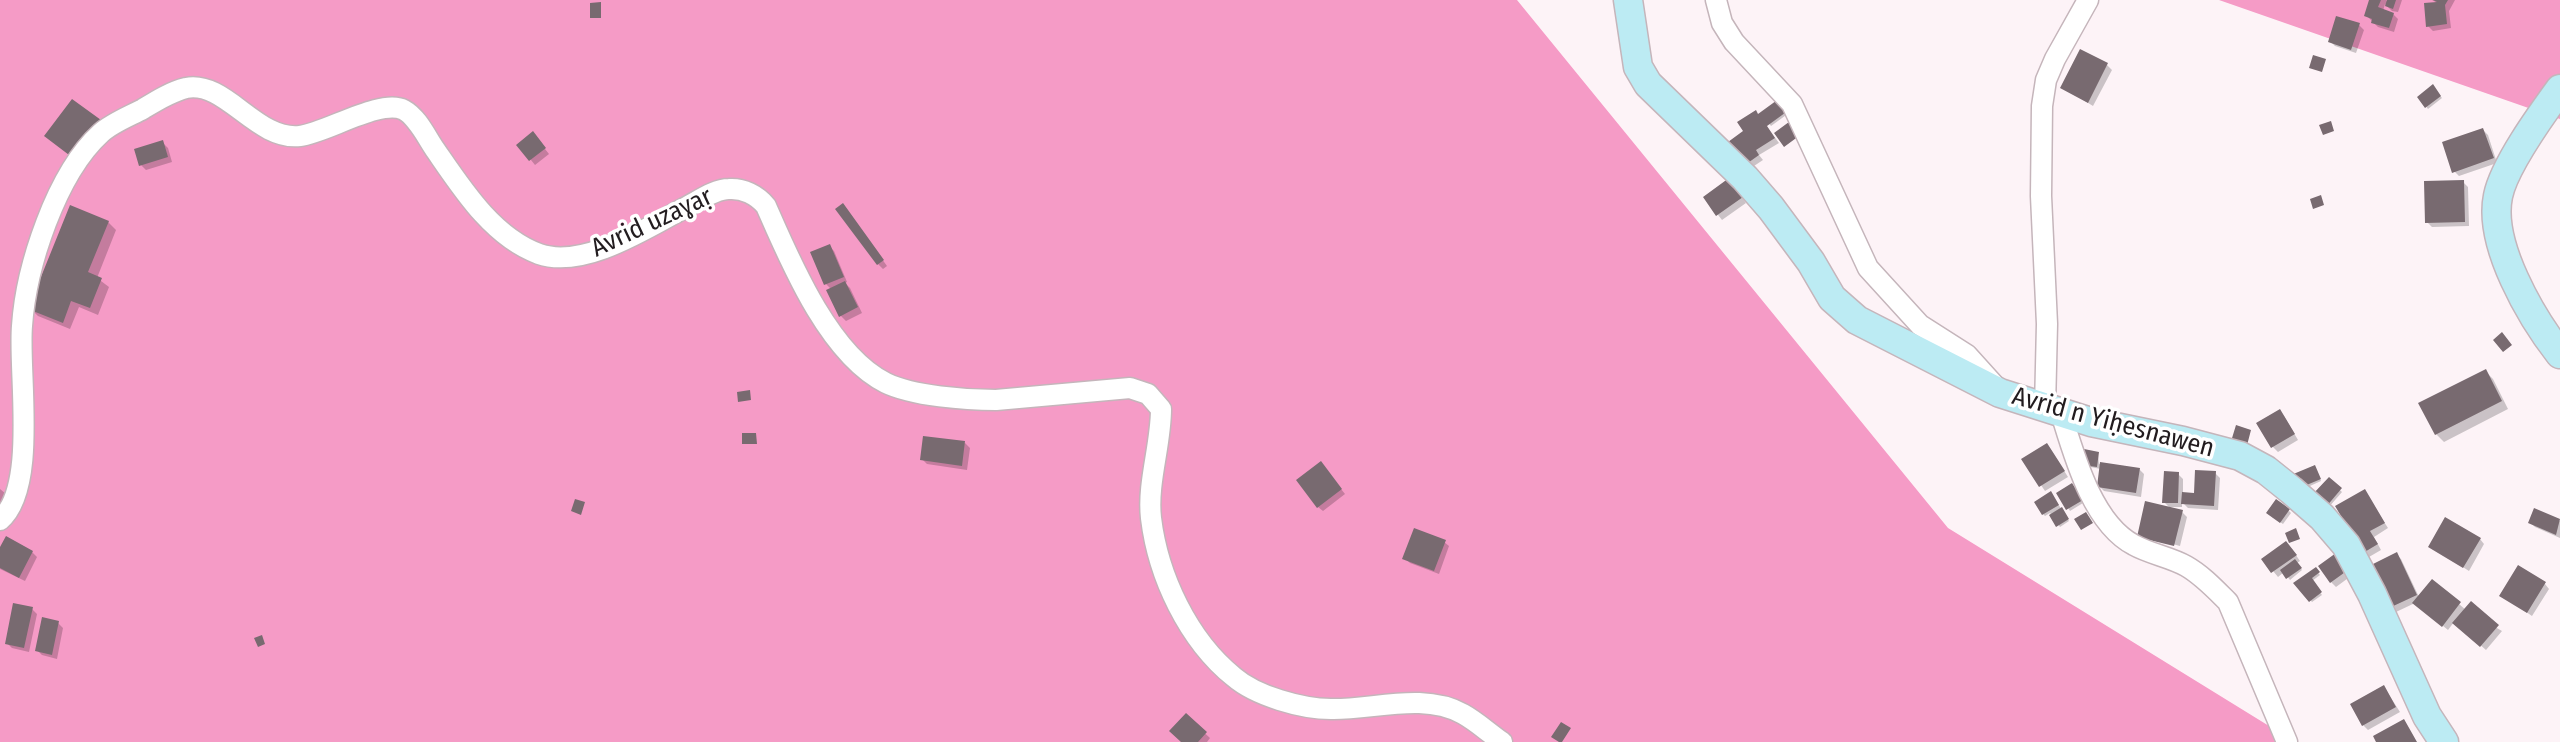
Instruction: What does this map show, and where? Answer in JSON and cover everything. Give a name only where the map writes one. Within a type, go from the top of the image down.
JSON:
[{"type":"street","name":"Avrid n Yiḥesnawen","points":[[1628,0],[1638,67],[1648,84],[1725,158],[1771,208],[1841,308],[1893,340],[2000,393],[2091,422],[2240,456],[2266,470],[2322,517],[2346,545],[2372,594],[2427,716],[2444,742]]},
{"type":"street","points":[[1716,0],[1722,23],[1734,42],[1792,104],[1876,280],[1920,325],[1967,355],[2000,393]]},
{"type":"street","points":[[2088,0],[2046,80],[2042,106],[2041,196],[2053,410],[2092,497],[2112,527],[2132,545],[2186,566],[2211,584],[2228,602],[2287,742]]},
{"type":"street","name":"Avrid uzaɣaṛ","points":[[0,520],[13,501],[20,476],[24,426],[22,327],[27,284],[38,246],[60,192],[71,171],[101,132],[171,93],[188,88],[214,93],[271,131],[284,135],[313,133],[370,112],[397,108],[412,117],[463,190],[492,222],[514,242],[541,255],[584,255],[626,238],[720,190],[739,189],[760,199],[766,206],[788,257],[821,317],[853,358],[887,384],[975,400],[1130,388],[1148,394],[1161,409],[1151,516],[1159,556],[1186,619],[1214,659],[1248,687],[1313,709],[1435,704],[1463,714],[1502,742]]},
{"type":"street","points":[[2560,89],[2538,118],[2505,174],[2498,196],[2496,218],[2500,241],[2521,290],[2560,354]]},
{"type":"shaded area","points":[[0,0],[1517,0],[1948,528],[2295,742],[0,742]]},
{"type":"shaded area","points":[[2219,0],[2560,0],[2560,119]]},
{"type":"building","points":[[2369,0],[2381,0],[2378,7],[2394,13],[2389,28],[2371,23],[2372,19],[2364,16]]},
{"type":"building","points":[[2387,0],[2396,0],[2393,9],[2385,6]]},
{"type":"building","points":[[2433,0],[2448,0],[2445,5],[2447,24],[2426,27],[2424,3],[2437,2]]},
{"type":"building","points":[[601,2],[601,18],[590,18],[590,3]]},
{"type":"building","points":[[2336,16],[2360,23],[2351,50],[2328,42]]},
{"type":"building","points":[[2080,49],[2108,63],[2088,103],[2060,88]]},
{"type":"building","points":[[2313,55],[2326,59],[2322,72],[2309,68]]},
{"type":"building","points":[[2433,84],[2441,96],[2425,108],[2417,97]]},
{"type":"building","points":[[1780,98],[1789,110],[1767,126],[1775,138],[1756,150],[1759,155],[1745,165],[1728,142],[1743,131],[1737,122],[1756,110],[1758,114]]},
{"type":"building","points":[[72,99],[101,120],[73,158],[44,136]]},
{"type":"building","points":[[1793,119],[1803,133],[1784,147],[1774,133]]},
{"type":"building","points":[[2331,121],[2334,131],[2323,135],[2319,125]]},
{"type":"building","points":[[2483,128],[2494,158],[2452,173],[2442,142]]},
{"type":"building","points":[[533,131],[546,148],[529,161],[516,145]]},
{"type":"building","points":[[163,140],[168,157],[139,166],[134,149]]},
{"type":"building","points":[[1729,178],[1743,197],[1716,216],[1703,197]]},
{"type":"building","points":[[2464,180],[2465,222],[2425,223],[2424,181]]},
{"type":"building","points":[[2321,195],[2324,205],[2313,209],[2310,199]]},
{"type":"building","points":[[843,203],[884,260],[877,265],[835,209]]},
{"type":"building","points":[[70,205],[109,221],[88,272],[102,278],[90,308],[71,301],[63,323],[28,309]]},
{"type":"building","points":[[830,244],[844,277],[824,285],[810,252]]},
{"type":"building","points":[[845,281],[858,307],[839,317],[826,290]]},
{"type":"building","points":[[2502,332],[2512,345],[2503,352],[2493,340]]},
{"type":"building","points":[[2486,369],[2502,401],[2435,435],[2418,403]]},
{"type":"building","points":[[750,390],[751,400],[738,402],[737,392]]},
{"type":"building","points":[[2280,409],[2295,434],[2271,448],[2256,423]]},
{"type":"building","points":[[2236,425],[2251,430],[2245,453],[2229,448]]},
{"type":"building","points":[[742,433],[756,433],[757,444],[742,444]]},
{"type":"building","points":[[923,436],[965,441],[962,466],[920,460]]},
{"type":"building","points":[[2047,443],[2065,471],[2039,487],[2021,459]]},
{"type":"building","points":[[2084,449],[2099,452],[2097,467],[2081,465]]},
{"type":"building","points":[[1321,461],[1342,489],[1317,508],[1296,480]]},
{"type":"building","points":[[2100,462],[2140,468],[2136,493],[2097,487]]},
{"type":"building","points":[[2315,465],[2321,479],[2297,489],[2291,475]]},
{"type":"building","points":[[2195,470],[2216,471],[2214,506],[2181,504],[2182,492],[2194,493]]},
{"type":"building","points":[[2164,471],[2179,472],[2178,503],[2162,503]]},
{"type":"building","points":[[2329,477],[2342,488],[2326,507],[2312,495]]},
{"type":"building","points":[[2072,483],[2083,500],[2066,510],[2056,493]]},
{"type":"building","points":[[2365,489],[2385,523],[2370,531],[2378,544],[2363,553],[2335,506]]},
{"type":"building","points":[[2051,491],[2059,505],[2042,515],[2034,502]]},
{"type":"building","points":[[575,499],[585,502],[581,515],[571,511]]},
{"type":"building","points":[[2276,499],[2290,509],[2280,523],[2266,513]]},
{"type":"building","points":[[2145,501],[2183,510],[2174,546],[2137,537]]},
{"type":"building","points":[[2062,507],[2069,519],[2056,527],[2049,515]]},
{"type":"building","points":[[2534,508],[2560,519],[2556,535],[2528,523]]},
{"type":"building","points":[[2086,512],[2093,523],[2081,530],[2074,519]]},
{"type":"building","points":[[2445,517],[2481,538],[2463,568],[2428,547]]},
{"type":"building","points":[[1414,528],[1446,540],[1434,571],[1402,559]]},
{"type":"building","points":[[2296,528],[2300,539],[2289,543],[2285,533]]},
{"type":"building","points":[[6,536],[33,551],[19,578],[0,568],[0,547]]},
{"type":"building","points":[[2286,541],[2297,555],[2271,573],[2261,559]]},
{"type":"building","points":[[2397,552],[2417,595],[2389,608],[2369,566]]},
{"type":"building","points":[[2336,553],[2348,570],[2330,583],[2318,566]]},
{"type":"building","points":[[2295,559],[2302,568],[2286,579],[2280,570]]},
{"type":"building","points":[[2518,565],[2546,582],[2527,613],[2499,596]]},
{"type":"building","points":[[2316,567],[2320,572],[2312,578],[2322,592],[2309,602],[2293,583]]},
{"type":"building","points":[[2432,579],[2461,602],[2442,627],[2412,603]]},
{"type":"building","points":[[2471,601],[2499,625],[2480,647],[2452,623]]},
{"type":"building","points":[[13,603],[33,607],[24,648],[5,644]]},
{"type":"building","points":[[42,617],[59,621],[52,655],[35,651]]},
{"type":"building","points":[[262,635],[265,644],[258,647],[254,638]]},
{"type":"building","points":[[2384,685],[2396,707],[2362,726],[2350,704]]},
{"type":"building","points":[[1186,713],[1207,732],[1198,742],[1181,742],[1169,731]]},
{"type":"building","points":[[2404,719],[2417,742],[2376,742],[2373,736]]},
{"type":"building","points":[[1561,722],[1571,728],[1559,742],[1551,737]]}]
